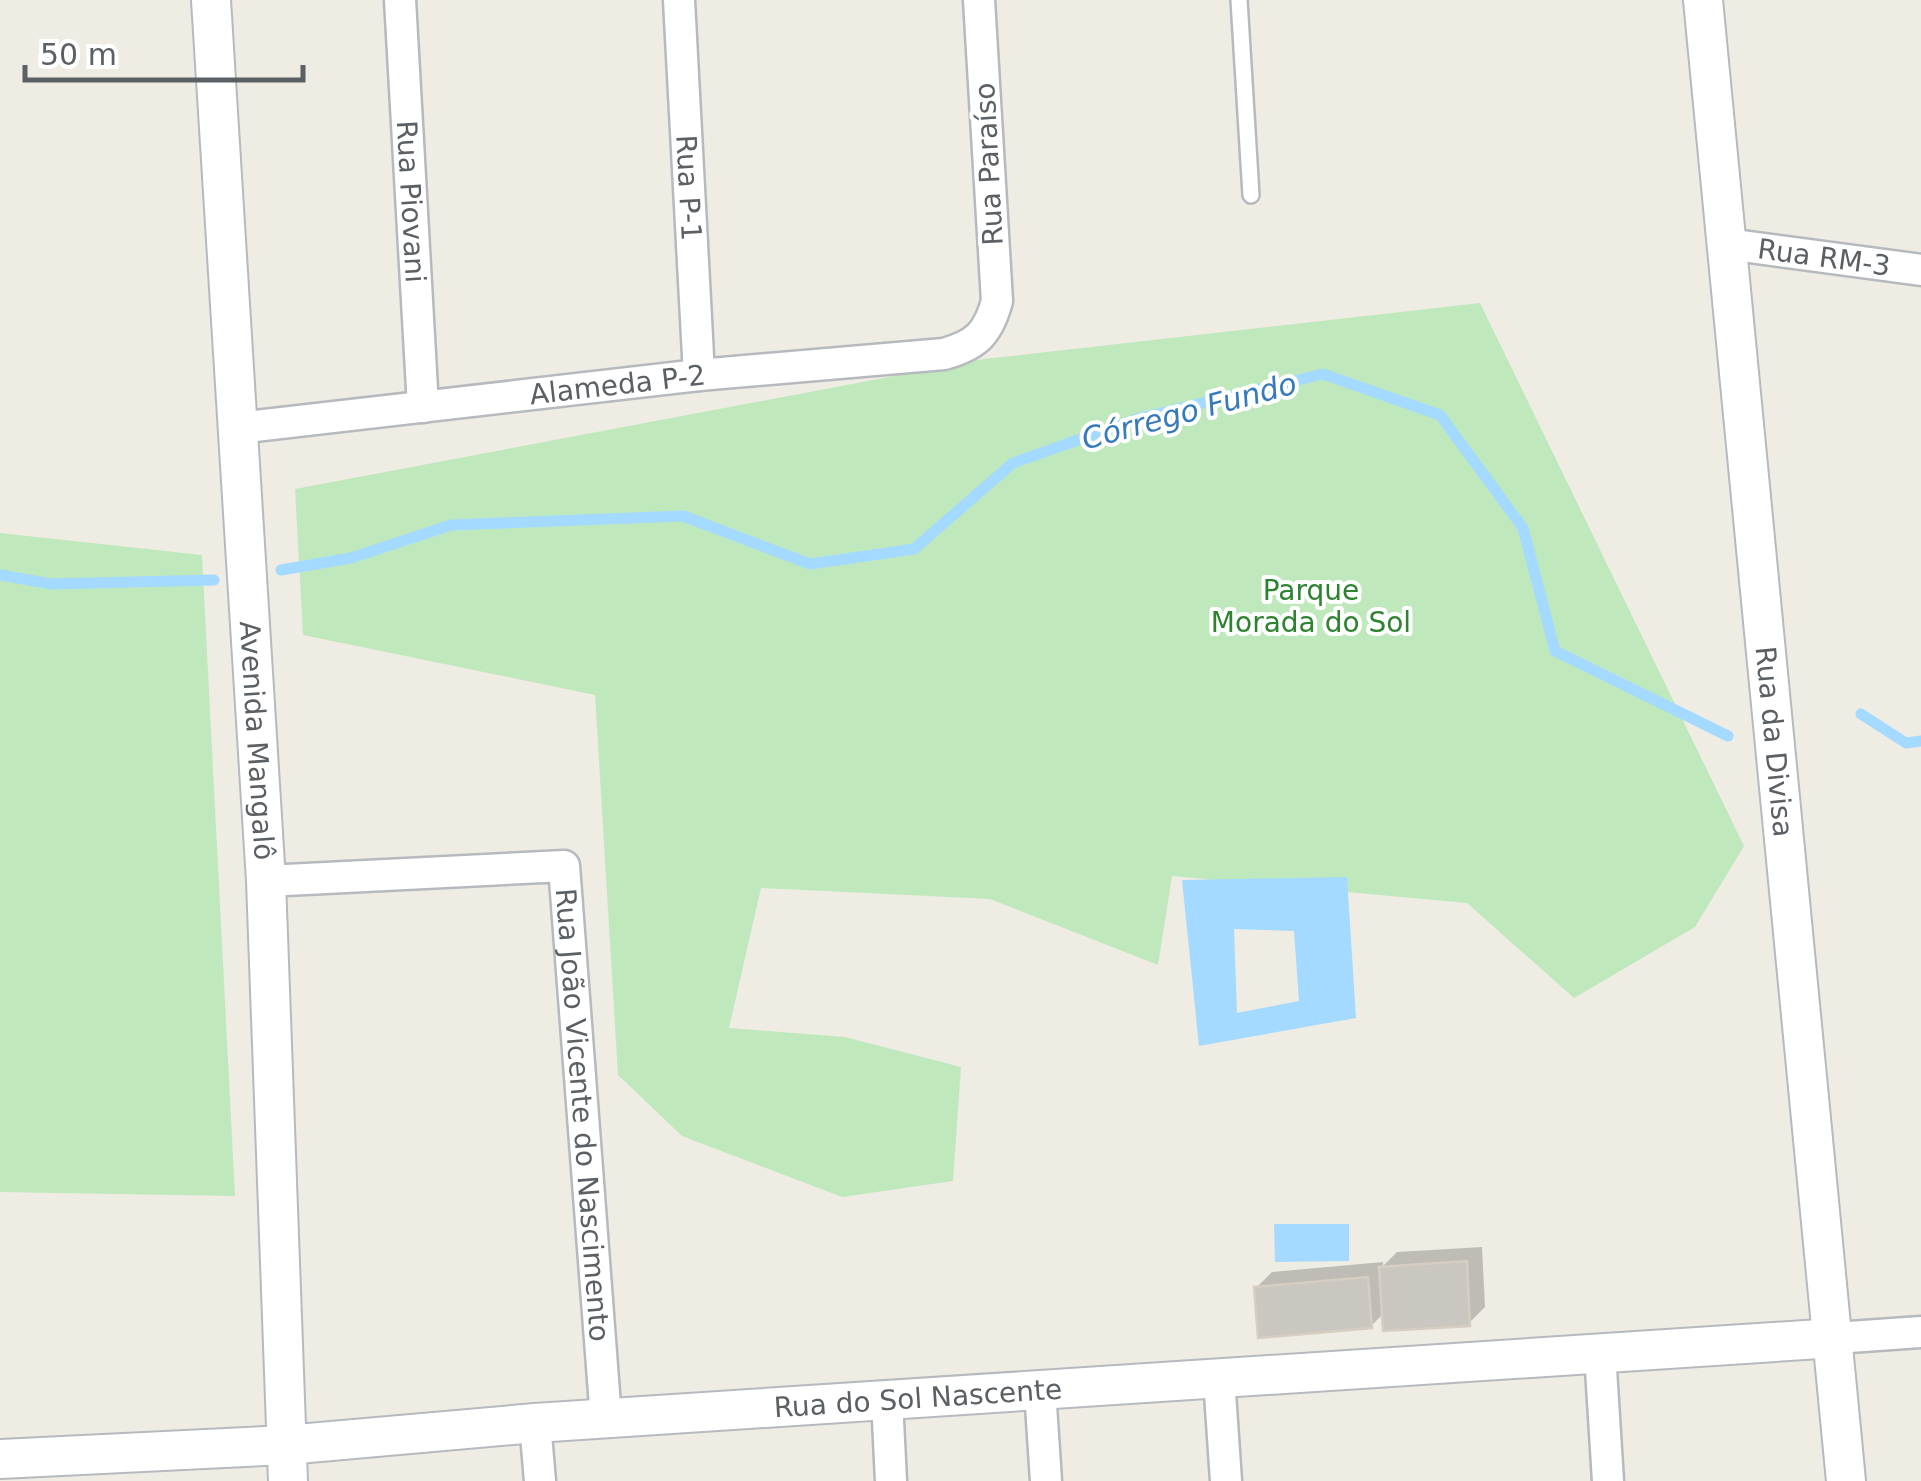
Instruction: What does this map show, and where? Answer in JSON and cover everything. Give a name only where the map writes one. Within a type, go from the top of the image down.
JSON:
[{"type":"street","name":"Avenida Mangalô","points":[[212,0],[266,881],[287,1463]]},
{"type":"street","name":"Rua Piovani","points":[[400,0],[423,406]]},
{"type":"street","name":"Rua P-1","points":[[680,0],[699,374]]},
{"type":"street","name":"Rua Paraíso","points":[[979,0],[997,301],[989,328]]},
{"type":"street","name":"Rua da Divisa","points":[[1703,0],[1846,1481]]},
{"type":"street","name":"Rua RM-3","points":[[1727,244],[1921,270]]},
{"type":"street","name":"Alameda P-2","points":[[238,428],[699,374],[944,354],[970,346],[989,328]]},
{"type":"street","name":"Rua João Vicente do Nascimento","points":[[266,881],[564,866],[606,1418]]},
{"type":"street","points":[[1835,1338],[1921,1332]]},
{"type":"street","name":"Rua do Sol Nascente","points":[[0,1459],[287,1463],[534,1423],[1835,1338]]},
{"type":"street","points":[[1600,1353],[1608,1481]]},
{"type":"street","points":[[1220,1378],[1226,1481]]},
{"type":"street","points":[[1040,1390],[1046,1481]]},
{"type":"street","points":[[886,1400],[891,1481]]},
{"type":"street","points":[[534,1423],[540,1481]]},
{"type":"lane","points":[[1239,0],[1251,195]]},
{"type":"green space","name":"Parque Morada do Sol","points":[[1480,303],[1744,846],[1695,927],[1574,998],[1467,903],[1172,876],[1158,965],[990,899],[761,888],[729,1028],[845,1037],[961,1067],[953,1181],[842,1197],[682,1136],[618,1075],[595,695],[303,635],[295,489],[984,359]]},
{"type":"green space","points":[[0,533],[202,555],[235,1196],[0,1192]]},
{"type":"water","points":[[1347,877],[1356,1018],[1199,1046],[1182,880]],"holes":[[[1234,929],[1294,931],[1299,1001],[1237,1013]]]},
{"type":"water","points":[[1274,1224],[1349,1224],[1349,1261],[1275,1262]]},
{"type":"building","points":[[1467,1261],[1470,1326],[1383,1331],[1379,1267]]},
{"type":"building","points":[[1368,1277],[1372,1328],[1258,1338],[1254,1287]]},
{"type":"waterway","name":"Córrego Fundo","points":[[281,570],[351,558],[451,525],[683,516],[810,564],[914,549],[1013,463],[1140,418],[1323,374],[1440,415],[1523,528],[1555,651],[1728,736]]},
{"type":"waterway","name":"Córrego Fundo","points":[[0,575],[52,584],[214,580]]},
{"type":"waterway","name":"Córrego Fundo","points":[[1861,714],[1906,743],[1921,741]]}]
